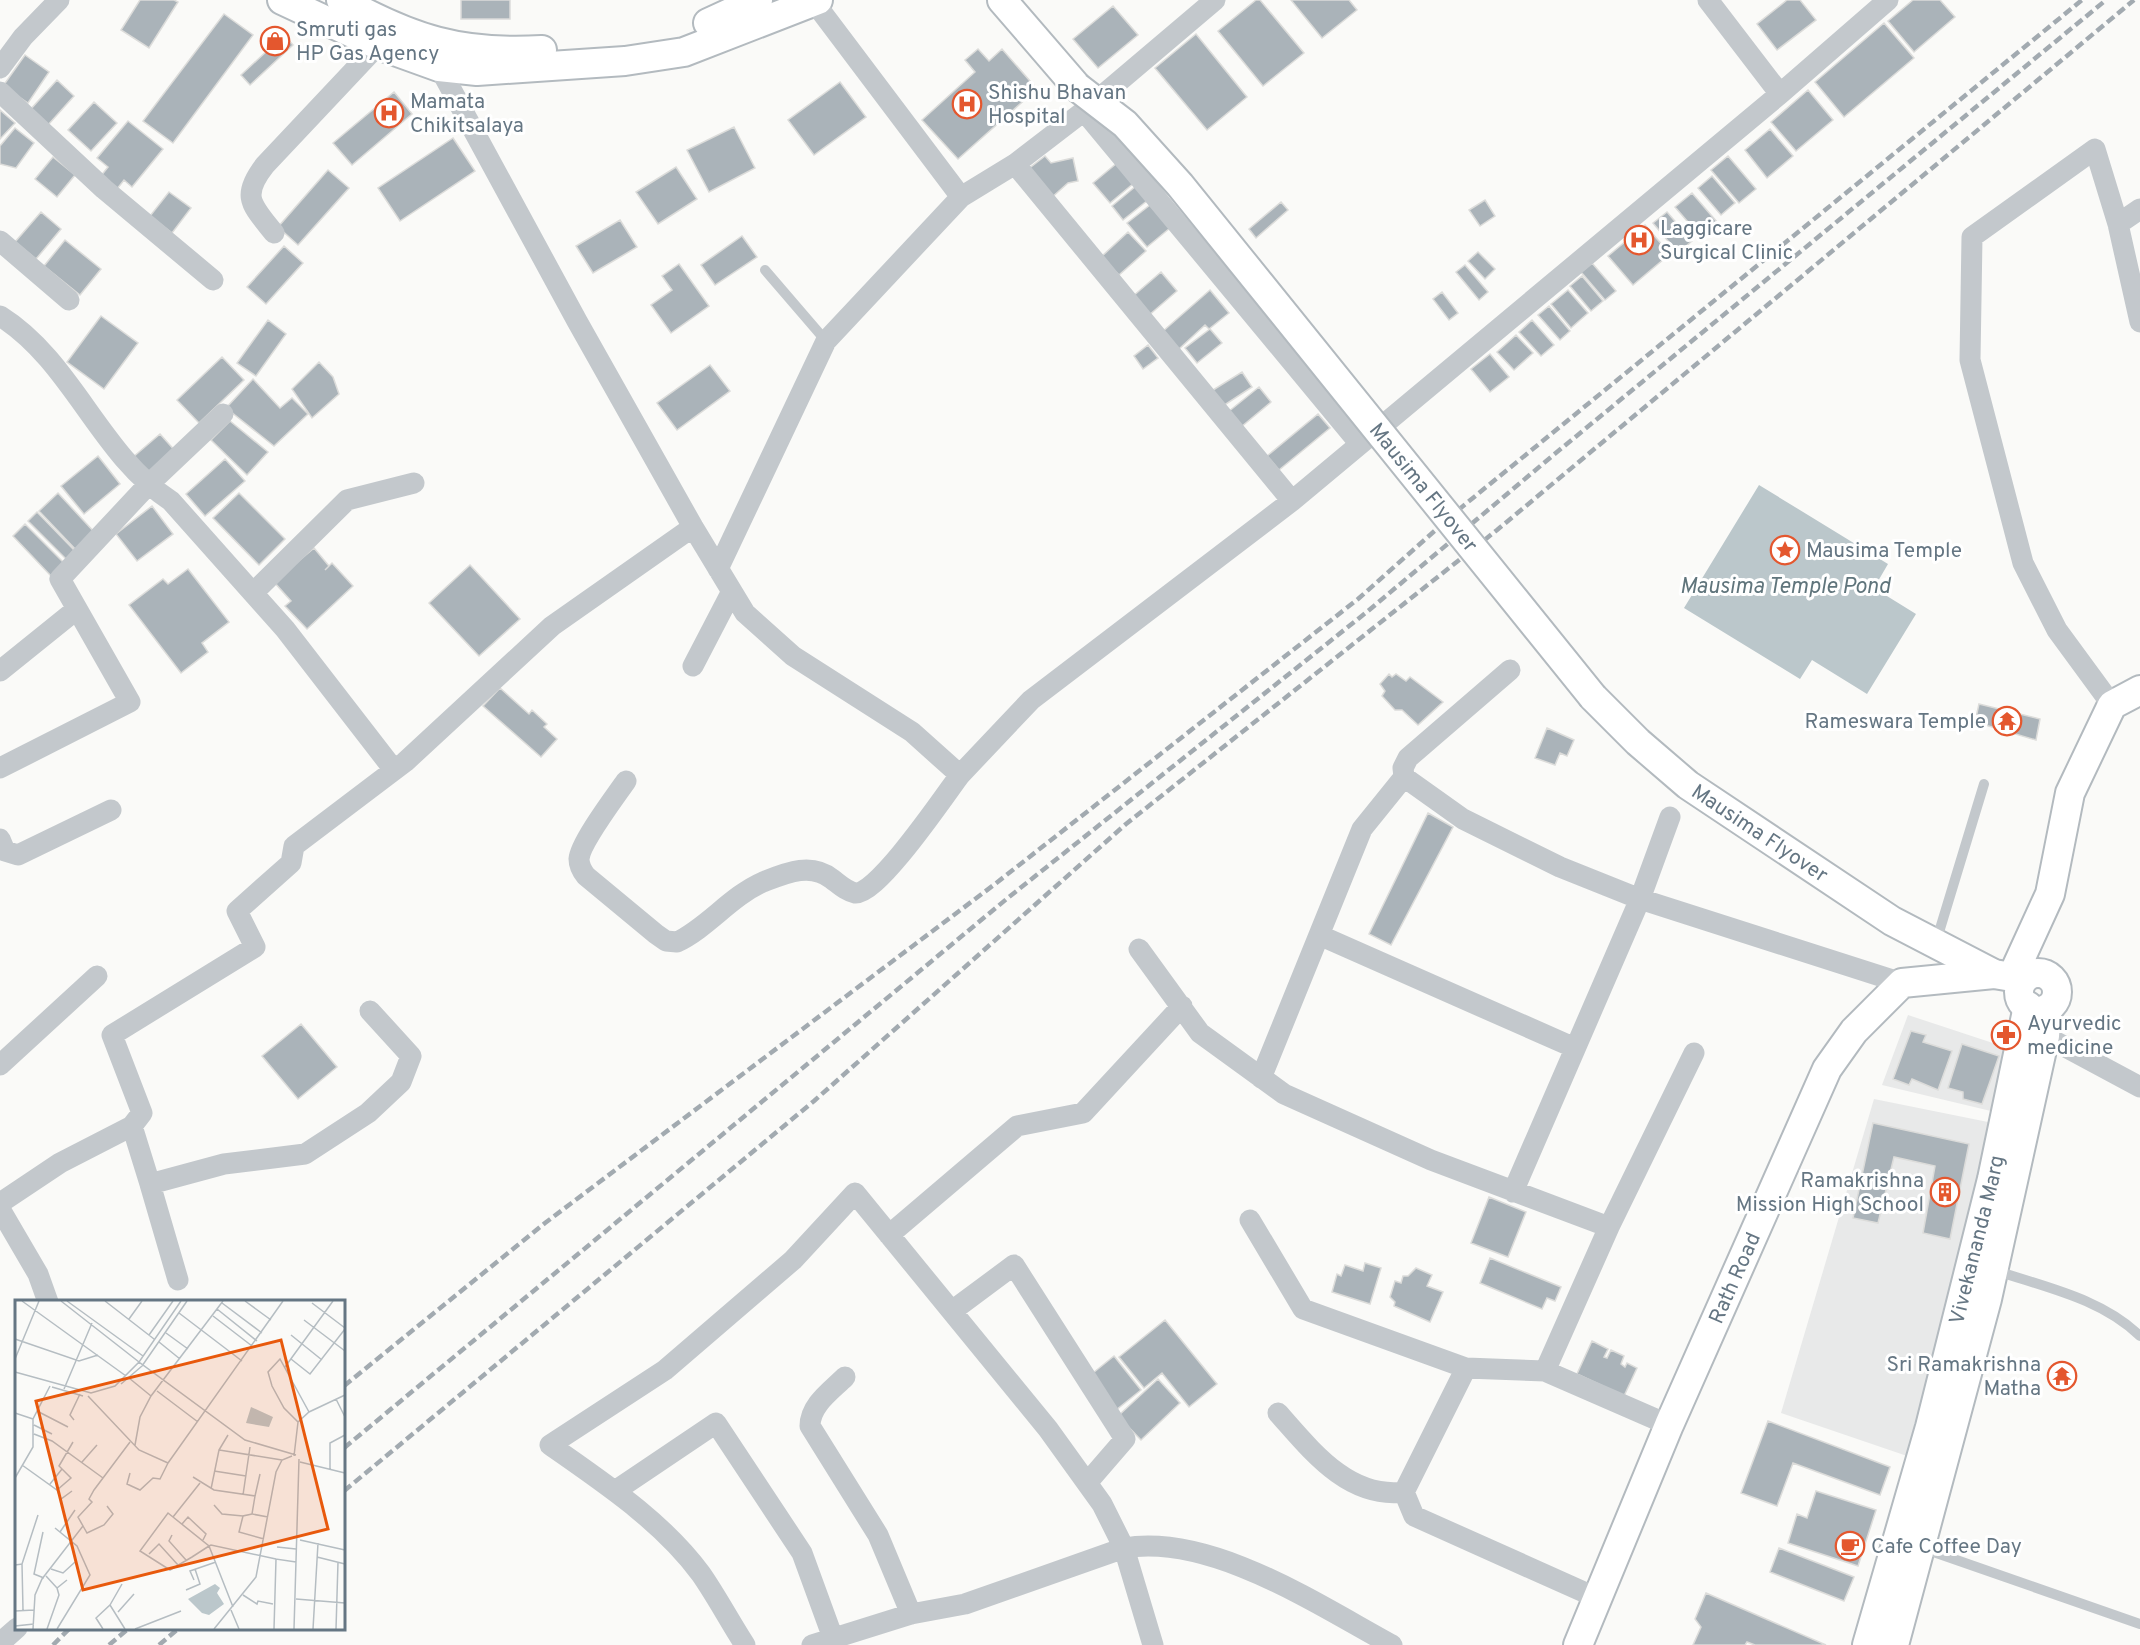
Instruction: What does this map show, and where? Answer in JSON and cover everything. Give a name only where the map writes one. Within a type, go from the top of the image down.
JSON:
[{"type":"main road","points":[[282,0],[380,34],[439,67],[477,71],[539,69],[625,61],[684,52],[816,1]]},
{"type":"main road","points":[[341,0],[380,34],[424,39],[470,49],[532,51],[627,43],[682,33],[736,12],[758,0]]},
{"type":"main road","name":"Mausima Flyover","points":[[1002,0],[1080,99],[1125,124],[1180,185],[1593,697],[1638,742],[1688,785],[1892,921],[1935,945],[2013,975]]},
{"type":"main road","points":[[2013,975],[2050,894],[2070,793],[2112,705],[2140,690]]},
{"type":"main road","points":[[1902,983],[2013,975],[2025,977],[2020,985],[2019,998],[2040,1017]]},
{"type":"main road","name":"Rath Road","points":[[1578,1645],[1595,1597],[1669,1425],[1827,1070],[1854,1031],[1902,983]]},
{"type":"main road","name":"Vivekananda Marg","points":[[1894,1645],[1922,1548],[1993,1270],[2040,1017]]},
{"type":"main road","name":"Vivekananda Marg","points":[[1867,1645],[1938,1393],[1992,1179],[2040,1017]]},
{"type":"street","points":[[0,68],[23,37],[59,0]]},
{"type":"street","points":[[718,569],[826,341],[961,197],[1015,164],[1080,99],[1215,0]]},
{"type":"street","points":[[1708,0],[1780,94]]},
{"type":"street","points":[[626,781],[582,848],[579,862],[586,876],[666,941],[677,942],[719,910],[762,883],[803,869],[818,870],[844,889],[857,893],[864,892],[874,885],[898,856],[960,775],[1031,700],[1292,501],[1780,94],[1888,0]]},
{"type":"street","points":[[816,1],[961,197]]},
{"type":"street","points":[[274,233],[252,204],[249,194],[251,185],[265,165],[380,34]]},
{"type":"street","points":[[439,67],[576,321],[693,527],[746,613],[793,656],[912,732],[960,775]]},
{"type":"street","points":[[0,92],[104,189],[144,219],[213,280]]},
{"type":"street","points":[[1080,99],[1360,444]]},
{"type":"street","points":[[2112,705],[2057,630],[2023,563],[1970,360],[1972,237],[2095,149],[2118,224],[2137,298],[2140,322]]},
{"type":"street","points":[[1015,164],[1292,501]]},
{"type":"street","points":[[2118,224],[2140,209]]},
{"type":"street","points":[[0,241],[69,300]]},
{"type":"street","points":[[0,316],[21,330],[50,358],[91,417],[147,486],[171,501],[285,629],[394,770]]},
{"type":"street","points":[[0,768],[130,702],[60,579],[147,486],[223,414]]},
{"type":"street","points":[[253,593],[347,500],[414,483]]},
{"type":"street","points":[[0,1203],[60,1163],[132,1126],[142,1113],[112,1035],[255,947],[237,911],[291,863],[294,846],[394,770],[552,626],[693,527]]},
{"type":"street","points":[[693,666],[732,591]]},
{"type":"street","points":[[0,671],[77,609]]},
{"type":"street","points":[[1261,1078],[1362,829],[1404,777],[1404,768],[1408,758],[1510,670]]},
{"type":"street","points":[[1404,777],[1463,819],[1560,867],[1640,899],[1902,983]]},
{"type":"street","points":[[0,839],[5,851],[18,855],[111,810]]},
{"type":"street","points":[[1513,1192],[1640,899],[1670,817]]},
{"type":"street","points":[[1319,934],[1575,1048]]},
{"type":"street","points":[[1139,949],[1200,1033],[1284,1094],[1431,1160],[1609,1227]]},
{"type":"street","points":[[0,1065],[97,976]]},
{"type":"street","points":[[889,1235],[1017,1126],[1083,1113],[1182,1006]]},
{"type":"street","points":[[150,1184],[224,1164],[305,1154],[368,1113],[401,1082],[411,1056],[370,1011]]},
{"type":"street","points":[[2040,1017],[2140,1087]]},
{"type":"street","points":[[1545,1371],[1609,1227],[1694,1053]]},
{"type":"street","points":[[132,1126],[178,1280]]},
{"type":"street","points":[[745,1645],[700,1574],[657,1526],[615,1491],[550,1445],[665,1370],[793,1260],[855,1192],[1048,1429],[1102,1504],[1124,1548],[1153,1645]]},
{"type":"street","points":[[0,1209],[38,1274],[47,1300]]},
{"type":"street","points":[[1250,1220],[1303,1309],[1466,1368],[1545,1371],[1669,1425]]},
{"type":"street","points":[[952,1311],[1014,1265],[1125,1439],[1087,1483]]},
{"type":"street","points":[[1466,1368],[1404,1492],[1414,1516],[1595,1597]]},
{"type":"street","points":[[845,1377],[816,1405],[810,1417],[810,1426],[878,1535],[911,1614]]},
{"type":"street","points":[[1278,1413],[1313,1453],[1352,1484],[1385,1493],[1404,1492]]},
{"type":"street","points":[[615,1491],[716,1423],[802,1553],[833,1638]]},
{"type":"street","points":[[812,1645],[911,1614],[965,1604],[1124,1548],[1142,1545],[1195,1553],[1247,1567],[1392,1645]]},
{"type":"street","points":[[0,1643],[16,1630]]},
{"type":"lane","points":[[765,270],[826,341]]},
{"type":"lane","points":[[1935,945],[1984,784]]},
{"type":"lane","points":[[1993,1270],[2101,1306],[2122,1318],[2140,1336]]},
{"type":"lane","points":[[1922,1548],[2140,1624]]},
{"type":"shaded area","points":[[1908,1015],[2008,1048],[1995,1112],[1882,1085]]},
{"type":"shaded area","points":[[1874,1099],[1993,1123],[1910,1457],[1781,1413]]},
{"type":"water","name":"Mausima Temple Pond","points":[[1759,485],[1888,564],[1874,588],[1916,614],[1867,694],[1812,660],[1800,679],[1684,608]]},
{"type":"building","points":[[140,0],[178,2],[149,48],[121,30]]},
{"type":"building","points":[[461,0],[510,0],[510,19],[461,19]]},
{"type":"building","points":[[1256,0],[1260,0],[1304,53],[1263,86],[1218,31]]},
{"type":"building","points":[[1291,0],[1349,0],[1357,10],[1322,38]]},
{"type":"building","points":[[1787,0],[1800,0],[1816,20],[1777,50],[1757,24]]},
{"type":"building","points":[[1913,0],[1940,0],[1955,17],[1914,52],[1888,21]]},
{"type":"building","points":[[1113,6],[1138,35],[1098,68],[1073,39]]},
{"type":"building","points":[[224,14],[253,35],[173,143],[143,121]]},
{"type":"building","points":[[1884,23],[1914,58],[1844,117],[1815,82]]},
{"type":"building","points":[[1196,34],[1247,97],[1207,130],[1155,68]]},
{"type":"building","points":[[284,35],[293,45],[250,85],[241,75]]},
{"type":"building","points":[[978,49],[989,61],[1002,49],[1037,89],[958,159],[922,120],[975,72],[965,60]]},
{"type":"building","points":[[25,55],[49,72],[28,103],[3,86]]},
{"type":"building","points":[[57,80],[74,96],[48,125],[30,110]]},
{"type":"building","points":[[840,82],[866,117],[814,155],[788,120]]},
{"type":"building","points":[[1808,90],[1833,120],[1796,151],[1771,122]]},
{"type":"building","points":[[394,92],[412,114],[352,165],[333,143]]},
{"type":"building","points":[[94,102],[117,123],[91,151],[68,130]]},
{"type":"building","points":[[0,110],[15,123],[0,139]]},
{"type":"building","points":[[128,121],[163,149],[132,187],[124,180],[117,189],[100,177],[108,167],[97,158]]},
{"type":"building","points":[[734,127],[755,168],[709,192],[687,150]]},
{"type":"building","points":[[15,128],[34,143],[16,168],[0,164],[0,146]]},
{"type":"building","points":[[1770,129],[1793,156],[1767,178],[1745,150]]},
{"type":"building","points":[[453,138],[475,171],[400,221],[378,188]]},
{"type":"building","points":[[1045,156],[1051,163],[1073,158],[1078,181],[1068,183],[1050,199],[1027,170]]},
{"type":"building","points":[[1728,156],[1756,189],[1739,203],[1711,170]]},
{"type":"building","points":[[53,157],[75,175],[57,197],[35,179]]},
{"type":"building","points":[[1117,163],[1134,183],[1110,203],[1093,183]]},
{"type":"building","points":[[676,167],[697,199],[658,224],[636,192]]},
{"type":"building","points":[[328,170],[349,188],[298,245],[278,227]]},
{"type":"building","points":[[1712,176],[1735,203],[1721,215],[1698,188]]},
{"type":"building","points":[[1136,186],[1148,200],[1123,220],[1112,206]]},
{"type":"building","points":[[169,192],[191,208],[172,233],[150,216]]},
{"type":"building","points":[[1692,193],[1717,222],[1700,236],[1675,207]]},
{"type":"building","points":[[1485,200],[1495,216],[1480,226],[1469,210]]},
{"type":"building","points":[[1281,202],[1288,210],[1256,238],[1249,229]]},
{"type":"building","points":[[1150,205],[1170,228],[1147,247],[1127,223]]},
{"type":"building","points":[[41,212],[61,229],[36,259],[15,242]]},
{"type":"building","points":[[1667,212],[1692,241],[1678,253],[1653,223]]},
{"type":"building","points":[[620,220],[637,247],[593,273],[576,246]]},
{"type":"building","points":[[1645,225],[1670,254],[1633,285],[1608,256]]},
{"type":"building","points":[[1128,232],[1146,251],[1119,275],[1101,257]]},
{"type":"building","points":[[742,236],[757,257],[715,285],[701,265]]},
{"type":"building","points":[[65,240],[101,269],[80,295],[44,266]]},
{"type":"building","points":[[284,246],[303,263],[266,304],[247,287]]},
{"type":"building","points":[[1478,252],[1495,269],[1485,279],[1468,261]]},
{"type":"building","points":[[1592,263],[1616,291],[1605,300],[1581,272]]},
{"type":"building","points":[[679,264],[709,306],[671,333],[651,305],[672,290],[662,276]]},
{"type":"building","points":[[1465,265],[1488,292],[1479,300],[1456,272]]},
{"type":"building","points":[[1161,272],[1177,291],[1148,316],[1132,297]]},
{"type":"building","points":[[1582,276],[1603,301],[1591,311],[1570,286]]},
{"type":"building","points":[[1210,290],[1229,313],[1209,329],[1205,325],[1179,349],[1162,332]]},
{"type":"building","points":[[1568,290],[1588,313],[1571,328],[1551,304]]},
{"type":"building","points":[[1442,292],[1458,313],[1449,320],[1433,299]]},
{"type":"building","points":[[1549,306],[1570,331],[1560,340],[1538,315]]},
{"type":"building","points":[[101,316],[138,343],[104,389],[67,362]]},
{"type":"building","points":[[268,320],[286,334],[256,376],[237,363]]},
{"type":"building","points":[[1532,320],[1554,345],[1541,356],[1519,332]]},
{"type":"building","points":[[1210,329],[1222,343],[1197,363],[1185,348]]},
{"type":"building","points":[[1516,335],[1533,353],[1514,370],[1497,352]]},
{"type":"building","points":[[1148,345],[1158,358],[1143,369],[1134,356]]},
{"type":"building","points":[[1490,354],[1509,377],[1490,392],[1471,369]]},
{"type":"building","points":[[222,357],[244,380],[199,423],[177,400]]},
{"type":"building","points":[[319,362],[333,377],[339,394],[312,418],[292,389]]},
{"type":"building","points":[[710,365],[730,391],[677,430],[657,403]]},
{"type":"building","points":[[1242,372],[1252,387],[1223,406],[1213,390]]},
{"type":"building","points":[[253,379],[280,408],[292,398],[308,414],[274,446],[226,408]]},
{"type":"building","points":[[1259,387],[1271,402],[1241,427],[1228,412]]},
{"type":"building","points":[[1318,414],[1330,428],[1279,470],[1267,456]]},
{"type":"building","points":[[230,421],[268,452],[247,475],[211,440]]},
{"type":"building","points":[[160,434],[177,453],[149,477],[132,458]]},
{"type":"building","points":[[98,456],[120,484],[84,514],[61,486]]},
{"type":"building","points":[[225,459],[245,481],[205,516],[186,494]]},
{"type":"building","points":[[58,493],[96,534],[77,551],[39,511]]},
{"type":"building","points":[[239,493],[285,539],[259,565],[213,518]]},
{"type":"building","points":[[152,506],[173,534],[137,561],[116,534]]},
{"type":"building","points":[[37,512],[74,550],[66,559],[28,521]]},
{"type":"building","points":[[25,524],[64,563],[51,576],[13,536]]},
{"type":"building","points":[[314,548],[329,566],[332,563],[353,586],[307,629],[285,606],[291,601],[274,582]]},
{"type":"building","points":[[470,565],[520,619],[479,656],[429,603]]},
{"type":"building","points":[[188,569],[229,622],[202,643],[208,652],[181,673],[129,605],[163,579],[168,584]]},
{"type":"building","points":[[1389,674],[1392,677],[1396,674],[1406,681],[1410,677],[1443,702],[1418,725],[1402,710],[1395,710],[1382,696],[1385,691],[1380,684]]},
{"type":"building","points":[[500,688],[529,714],[532,710],[547,724],[544,727],[557,739],[541,757],[483,706]]},
{"type":"building","name":"Rameswara Temple","points":[[1979,704],[2040,719],[2036,740],[1975,722]]},
{"type":"building","points":[[1547,728],[1574,740],[1567,756],[1560,753],[1555,765],[1535,758]]},
{"type":"building","points":[[1428,813],[1453,827],[1391,945],[1369,934]]},
{"type":"building","points":[[301,1024],[337,1067],[298,1099],[262,1056]]},
{"type":"building","points":[[1911,1031],[1926,1035],[1923,1042],[1952,1051],[1938,1090],[1912,1079],[1909,1085],[1893,1079]]},
{"type":"building","points":[[1962,1044],[1999,1056],[1982,1104],[1963,1099],[1963,1092],[1948,1088]]},
{"type":"building","name":"Ramakrishna Mission High School","points":[[1873,1123],[1969,1144],[1950,1239],[1923,1233],[1935,1166],[1894,1157],[1878,1223],[1853,1218]]},
{"type":"building","points":[[1489,1197],[1526,1212],[1508,1257],[1471,1243]]},
{"type":"building","points":[[1490,1258],[1561,1287],[1555,1301],[1547,1298],[1542,1309],[1480,1283]]},
{"type":"building","points":[[1365,1263],[1381,1268],[1370,1304],[1332,1292],[1337,1274],[1341,1276],[1345,1265],[1363,1271]]},
{"type":"building","points":[[1416,1268],[1432,1275],[1427,1286],[1443,1292],[1430,1322],[1394,1306],[1395,1302],[1390,1297],[1395,1281],[1401,1283],[1403,1276],[1408,1276]]},
{"type":"building","points":[[1165,1320],[1217,1384],[1189,1407],[1162,1373],[1144,1388],[1119,1357]]},
{"type":"building","points":[[1592,1341],[1608,1349],[1604,1357],[1607,1358],[1611,1350],[1624,1356],[1621,1364],[1625,1367],[1627,1363],[1637,1368],[1624,1396],[1577,1374]]},
{"type":"building","points":[[1114,1356],[1141,1390],[1116,1410],[1088,1377]]},
{"type":"building","points":[[1158,1379],[1180,1403],[1141,1440],[1118,1416]]},
{"type":"building","points":[[1768,1421],[1890,1467],[1880,1495],[1793,1463],[1777,1506],[1741,1493]]},
{"type":"building","points":[[1816,1491],[1876,1510],[1858,1566],[1788,1543],[1797,1514],[1807,1518]]},
{"type":"building","points":[[1779,1548],[1854,1577],[1844,1601],[1770,1572]]},
{"type":"building","points":[[1706,1593],[1826,1645],[1755,1645],[1747,1642],[1745,1645],[1693,1645],[1701,1627],[1695,1619]]},
{"type":"railway","points":[[345,1385],[545,1223],[995,884],[1358,599],[1457,511],[2082,0]]},
{"type":"railway","points":[[345,1447],[1009,897],[1368,611],[1551,457],[2106,0]]},
{"type":"railway","points":[[345,1490],[814,1101],[1126,824],[1497,530],[2134,0]]},
{"type":"railway","points":[[53,1645],[68,1630]]},
{"type":"railway","points":[[109,1645],[127,1630]]},
{"type":"railway","points":[[159,1645],[177,1630]]},
{"type":"place","name":"Smruti gas HP Gas Agency","points":[[275,41]]},
{"type":"place","name":"Shishu Bhavan Hospital","points":[[967,104]]},
{"type":"place","name":"Mamata Chikitsalaya","points":[[389,113]]},
{"type":"place","name":"Laggicare Surgical Clinic","points":[[1639,240]]},
{"type":"place","name":"Mausima Temple","points":[[1785,550]]},
{"type":"place","name":"Rameswara Temple","points":[[2007,721]]},
{"type":"place","name":"Ayurvedic medicine","points":[[2006,1035]]},
{"type":"place","name":"Ramakrishna Mission High School","points":[[1945,1192]]},
{"type":"place","name":"Sri Ramakrishna Matha","points":[[2062,1376]]},
{"type":"place","name":"Cafe Coffee Day","points":[[1850,1546]]}]
